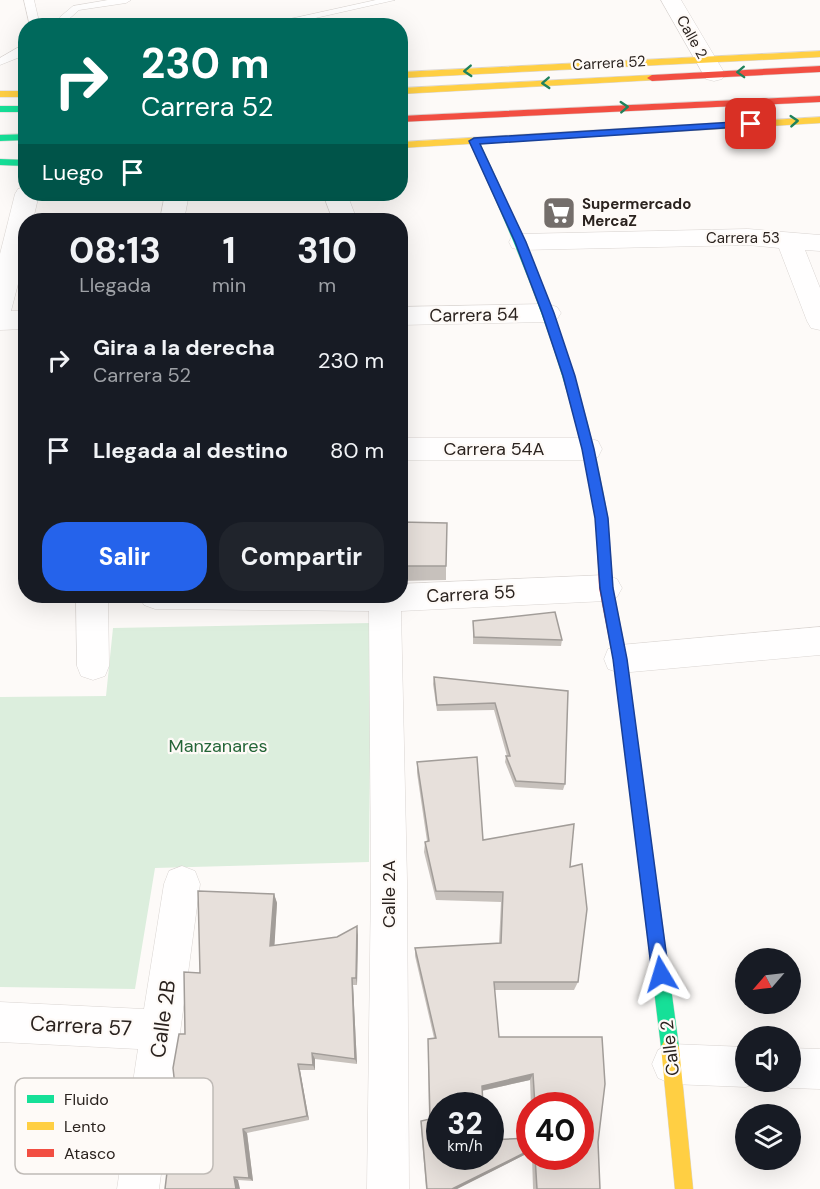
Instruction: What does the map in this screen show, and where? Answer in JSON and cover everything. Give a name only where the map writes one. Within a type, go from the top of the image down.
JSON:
[{"type":"street","name":"Calle 2","points":[[671,0],[709,67]]},
{"type":"street","name":"Carrera 52","points":[[408,90],[709,67],[820,54]]},
{"type":"street","name":"Carrera 52","points":[[408,75],[709,67],[820,69]]},
{"type":"street","points":[[0,94],[18,93]]},
{"type":"street","points":[[408,119],[820,99]]},
{"type":"street","points":[[0,109],[18,109]]},
{"type":"street","points":[[408,145],[820,120]]},
{"type":"street","points":[[0,138],[18,137]]},
{"type":"street","name":"Calle 2","points":[[474,141],[521,242],[548,313],[569,376],[588,449],[602,518],[606,588],[620,659],[672,1064],[684,1189]]},
{"type":"street","points":[[0,162],[18,162]]},
{"type":"street","points":[[0,307],[18,232]]},
{"type":"street","name":"Carrera 53","points":[[521,242],[748,237],[820,243]]},
{"type":"street","points":[[788,239],[820,321]]},
{"type":"street","name":"Carrera 54","points":[[408,316],[548,313]]},
{"type":"street","points":[[0,321],[18,320]]},
{"type":"street","name":"Carrera 54A","points":[[408,449],[588,449]]},
{"type":"street","name":"Carrera 55","points":[[408,597],[606,588]]},
{"type":"street","points":[[92,603],[93,666]]},
{"type":"street","name":"Calle 2A","points":[[385,603],[389,880],[388,1189]]},
{"type":"street","points":[[620,659],[820,641]]},
{"type":"street","name":"Calle 2B","points":[[155,1078],[182,884]]},
{"type":"street","name":"Carrera 57","points":[[0,1022],[162,1030]]},
{"type":"street","points":[[672,1064],[735,1066]]},
{"type":"street","points":[[801,1068],[820,1069]]},
{"type":"street","name":"Calle 2B","points":[[138,1189],[140,1174]]},
{"type":"lane","points":[[29,0],[32,18]]},
{"type":"lane","points":[[64,18],[76,8],[126,0]]},
{"type":"lane","points":[[301,18],[390,0]]},
{"type":"lane","points":[[0,63],[18,53]]},
{"type":"lane","points":[[0,63],[18,60]]},
{"type":"green space","name":"Manzanares","points":[[371,623],[369,862],[155,868],[135,989],[0,987],[0,697],[106,696],[113,628]]},
{"type":"building","points":[[408,522],[447,523],[446,566],[408,566]]},
{"type":"building","points":[[555,612],[562,640],[474,637],[473,621]]},
{"type":"building","points":[[434,677],[568,691],[565,784],[516,781],[506,756],[510,756],[495,703],[437,705]]},
{"type":"building","points":[[477,757],[483,840],[574,824],[570,867],[582,864],[587,909],[578,982],[494,982],[499,1037],[602,1037],[605,1084],[598,1142],[600,1189],[537,1189],[536,1170],[594,1170],[594,1092],[534,1092],[533,1074],[482,1086],[482,1092],[429,1092],[428,1039],[436,1038],[415,948],[501,943],[503,892],[436,891],[425,842],[429,841],[417,762]]},
{"type":"building","points":[[198,891],[274,894],[270,946],[337,937],[357,926],[356,978],[352,978],[355,1059],[312,1053],[313,1065],[298,1064],[307,1116],[243,1129],[249,1178],[234,1177],[236,1189],[165,1189],[167,1174],[213,1174],[213,1078],[174,1078],[173,1068],[179,1034],[185,1034],[184,972],[200,973]]},
{"type":"building","points":[[426,1120],[426,1170],[490,1170],[452,1189],[427,1189],[421,1121]]},
{"type":"building","points":[[504,1139],[516,1139],[516,1157],[504,1163]]},
{"type":"traffic: fast","points":[[0,109],[18,109]]},
{"type":"traffic: fast","points":[[0,138],[18,137]]},
{"type":"traffic: fast","points":[[474,141],[515,232],[552,325],[582,421],[594,469],[602,519]]},
{"type":"traffic: fast","points":[[0,162],[18,163]]},
{"type":"traffic: fast","points":[[631,744],[670,1047]]},
{"type":"traffic: slow","points":[[408,75],[820,54]]},
{"type":"traffic: slow","points":[[408,91],[652,78]]},
{"type":"traffic: slow","points":[[0,94],[18,94]]},
{"type":"traffic: slow","points":[[408,145],[820,120]]},
{"type":"traffic: slow","points":[[670,1047],[684,1189]]},
{"type":"traffic: jam","points":[[652,78],[820,69]]},
{"type":"traffic: jam","points":[[408,119],[820,99]]},
{"type":"traffic: jam","points":[[602,519],[606,588],[620,659],[631,744]]},
{"type":"place","name":"Supermercado MercaZ","points":[[559,213]]},
{"type":"route","points":[[661,974],[620,659],[606,588],[602,518],[588,449],[569,376],[548,313],[521,242],[474,141],[751,124]]}]
